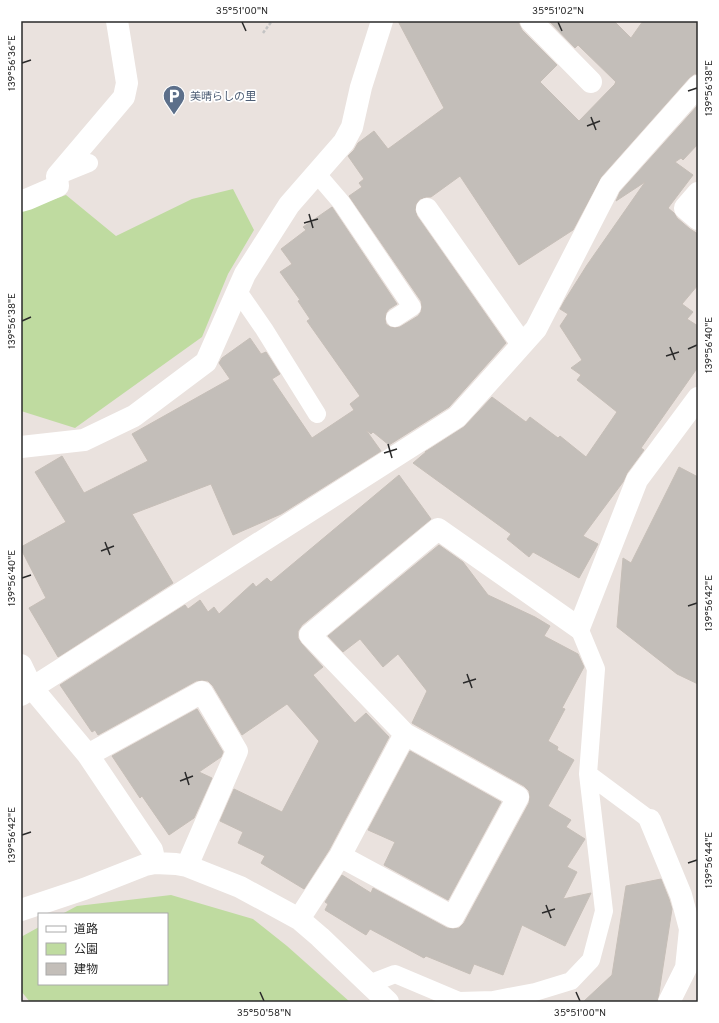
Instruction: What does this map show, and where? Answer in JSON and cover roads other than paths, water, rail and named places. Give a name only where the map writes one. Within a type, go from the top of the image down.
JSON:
[{"type":"street","points":[[21,200],[28,199],[58,186],[56,176],[124,97],[127,83],[117,21]]},
{"type":"street","points":[[21,447],[84,440],[134,416],[206,362],[245,274],[289,206],[344,142],[352,128],[361,87],[382,21]]},
{"type":"street","points":[[531,21],[591,82]]},
{"type":"street","points":[[26,691],[457,417],[536,328],[610,185],[698,86]]},
{"type":"street","points":[[698,193],[685,208],[698,220]]},
{"type":"street","points":[[427,209],[522,344]]},
{"type":"street","points":[[340,856],[453,917],[518,797],[405,734],[310,635],[438,529],[579,628],[637,480],[698,398]]},
{"type":"street","points":[[21,665],[26,691],[88,755],[152,850],[155,863]]},
{"type":"street","points":[[88,755],[202,692],[237,751],[187,866]]},
{"type":"street","points":[[299,920],[340,856],[405,734]]},
{"type":"street","points":[[650,820],[681,895],[690,929],[686,968],[669,1002]]},
{"type":"street","points":[[21,910],[84,889],[145,865],[155,863],[187,866],[240,887],[299,920],[320,937],[388,1002]]},
{"type":"lane","points":[[56,176],[89,163]]},
{"type":"lane","points":[[316,174],[341,202],[412,307],[395,318]]},
{"type":"lane","points":[[238,290],[317,414]]},
{"type":"lane","points":[[368,984],[395,974],[459,1001],[493,1000],[535,992],[572,981],[591,960],[604,911],[588,774],[596,669],[579,628]]},
{"type":"lane","points":[[588,774],[650,820]]},
{"type":"place","name":"美晴らしの里","points":[[174,116]]}]
